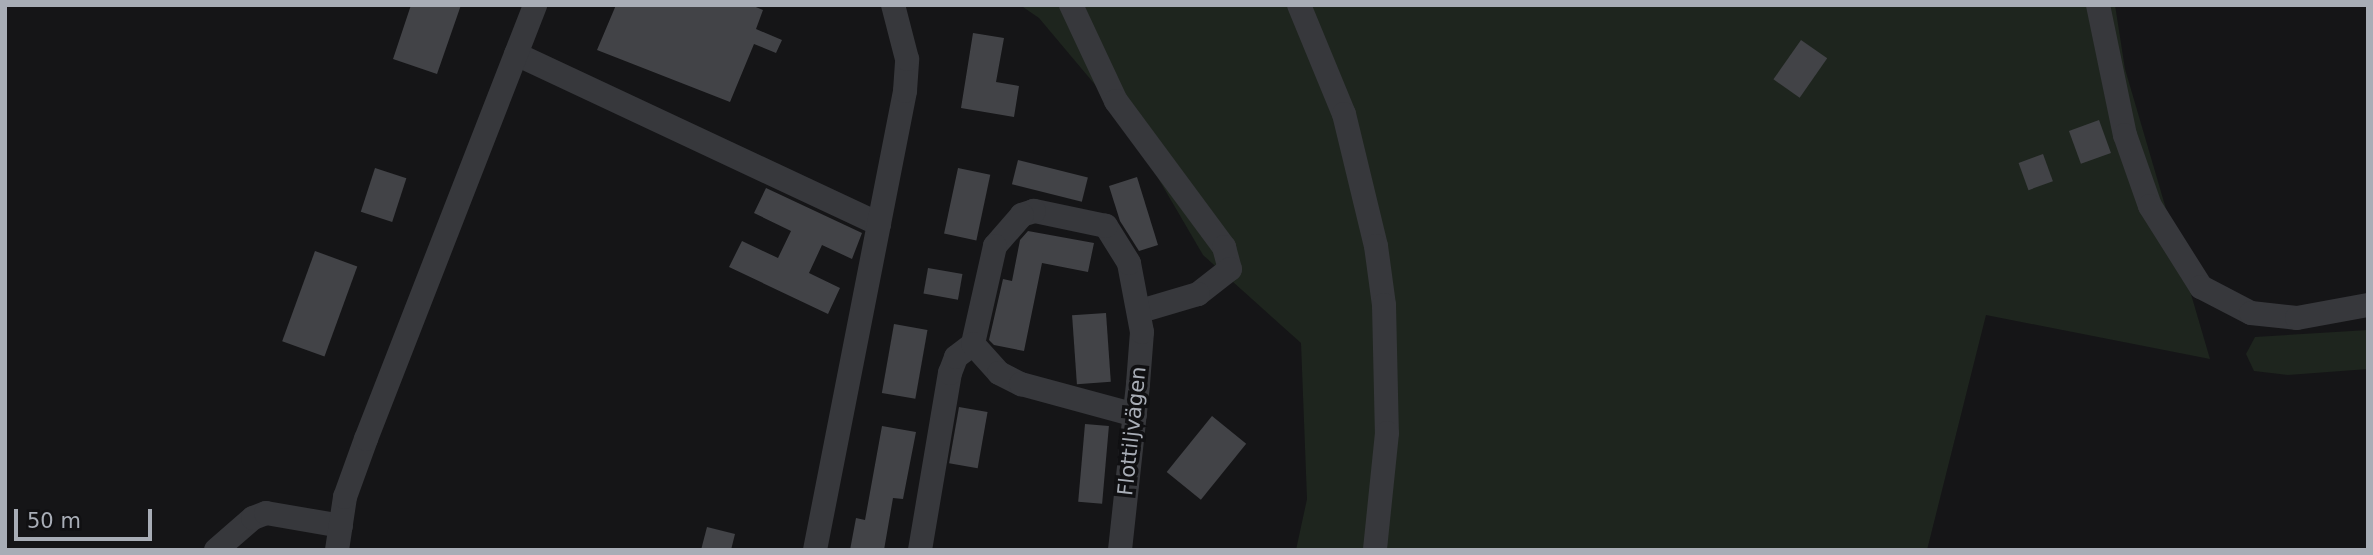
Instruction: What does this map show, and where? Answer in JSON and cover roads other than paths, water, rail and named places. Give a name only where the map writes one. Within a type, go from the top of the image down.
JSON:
[{"type":"street","points":[[216,550],[253,518],[266,513],[339,538],[366,439],[535,5]]},
{"type":"street","points":[[815,550],[879,224],[907,59],[893,5]]},
{"type":"street","points":[[920,550],[950,373],[956,358],[973,344],[995,246],[1008,226],[1034,211],[1106,226],[1129,262],[1141,311],[1198,294],[1230,269],[1224,247],[1116,101],[1071,5]]},
{"type":"street","points":[[1299,5],[1344,114],[1376,246],[1384,304],[1387,433],[1375,550]]},
{"type":"street","points":[[2098,5],[2124,135],[2150,206],[2200,287],[2251,313],[2297,318],[2368,305]]},
{"type":"street","points":[[516,54],[879,224]]},
{"type":"street","name":"Flottiljvägen","points":[[1120,550],[1135,415],[1141,311]]},
{"type":"street","points":[[973,344],[999,373],[1021,384],[1135,415]]}]
